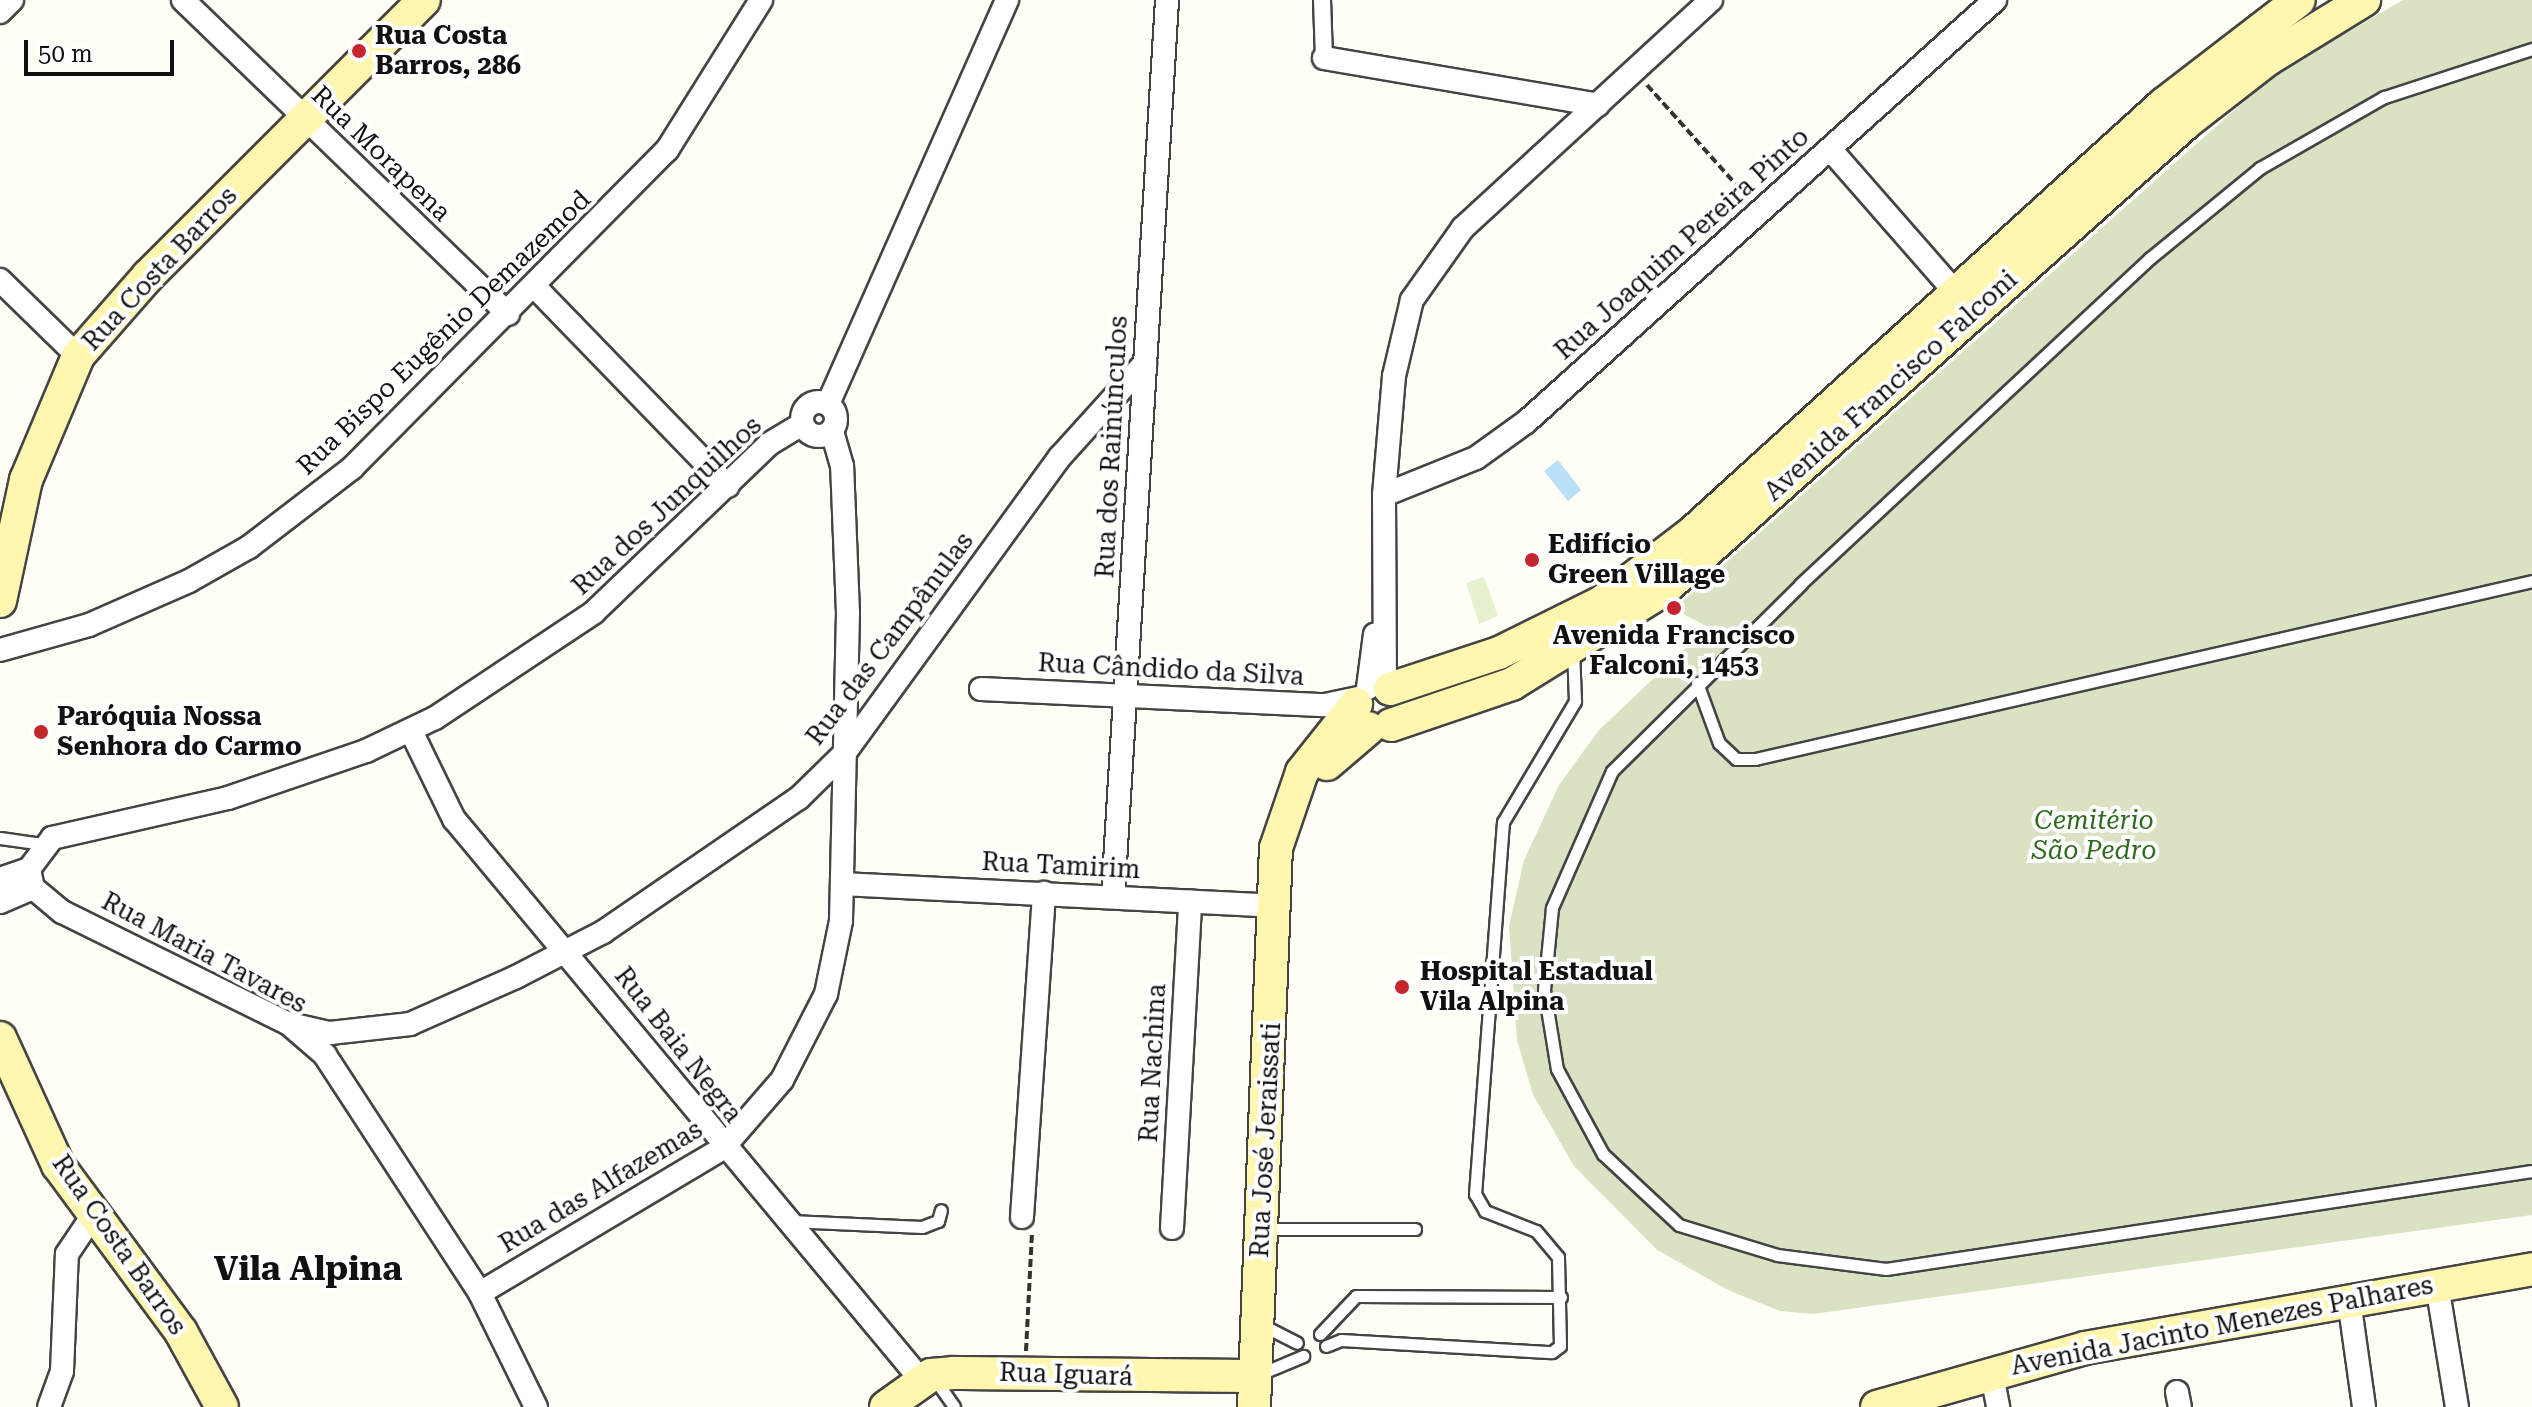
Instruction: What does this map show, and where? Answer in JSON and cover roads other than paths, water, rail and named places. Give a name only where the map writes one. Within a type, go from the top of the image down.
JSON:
[{"type":"main road","name":"Rua Costa Barros","points":[[0,601],[26,480],[78,356],[304,120],[424,0]]},
{"type":"main road","name":"Avenida Francisco Falconi","points":[[1374,703],[1512,684],[1573,650],[1662,591],[1965,303],[2164,104],[2299,0]]},
{"type":"main road","name":"Avenida Francisco Falconi","points":[[1277,872],[1327,764],[1374,703],[1499,653],[1602,602],[1692,533],[1965,303],[2188,121],[2268,59],[2364,0]]},
{"type":"main road","name":"Rua José Jeraissati","points":[[1255,1392],[1277,872]]},
{"type":"main road","name":"Rua Costa Barros","points":[[0,1038],[58,1165],[181,1332],[222,1407]]},
{"type":"main road","name":"Avenida Jacinto Menezes Palhares","points":[[1877,1407],[1995,1389],[2350,1310],[2438,1294],[2532,1269]]},
{"type":"main road","name":"Avenida Jacinto Menezes Palhares","points":[[2438,1294],[2532,1286]]},
{"type":"main road","name":"Rua Iguará","points":[[926,1378],[1010,1373],[1255,1392]]},
{"type":"main road","points":[[886,1407],[926,1378]]},
{"type":"street","points":[[0,12],[12,0]]},
{"type":"street","name":"Rua Morapena","points":[[183,0],[508,314]]},
{"type":"street","name":"Rua Bispo Eugênio Demazemod","points":[[0,650],[89,625],[249,547],[352,468],[535,287],[667,150],[761,0]]},
{"type":"street","points":[[828,404],[1007,0]]},
{"type":"street","name":"Rua dos Rainúnculos","points":[[1113,896],[1167,0]]},
{"type":"street","points":[[1322,0],[1324,58],[1598,105]]},
{"type":"street","points":[[1374,703],[1384,495],[1399,347],[1419,288],[1463,228],[1711,0]]},
{"type":"street","name":"Rua Joaquim Pereira Pinto","points":[[1384,495],[1476,458],[1526,422],[1995,0]]},
{"type":"street","points":[[1830,149],[1965,303]]},
{"type":"street","points":[[0,280],[78,356]]},
{"type":"street","points":[[535,287],[728,486]]},
{"type":"street","name":"Rua das Campânulas","points":[[289,1024],[330,1033],[410,1024],[568,952],[703,869],[799,798],[844,754],[1060,457],[1145,363]]},
{"type":"street","points":[[828,404],[835,414],[832,430],[813,436],[802,424],[808,405],[828,404]]},
{"type":"street","name":"Rua dos Junquilhos","points":[[42,844],[228,798],[411,731],[593,613],[769,444],[802,424]]},
{"type":"street","name":"Rua das Alfazemas","points":[[480,1293],[723,1148],[782,1080],[809,1035],[834,961],[843,884],[848,613],[842,466],[832,430]]},
{"type":"street","name":"Rua Cândido da Silva","points":[[981,689],[1325,705],[1374,703]]},
{"type":"street","name":"Rua Baia Negra","points":[[411,731],[454,819],[568,952],[723,1148],[926,1378]]},
{"type":"street","points":[[0,902],[31,878],[42,844]]},
{"type":"street","points":[[0,879],[31,878]]},
{"type":"street","name":"Rua Maria Tavares","points":[[31,878],[62,912],[289,1024],[343,1078],[480,1293],[536,1407]]},
{"type":"street","name":"Rua Tamirim","points":[[843,884],[1277,906]]},
{"type":"street","points":[[1022,1217],[1044,893]]},
{"type":"street","name":"Rua Nachina","points":[[1172,1228],[1190,901]]},
{"type":"street","points":[[49,1407],[62,1371],[67,1254],[94,1214]]},
{"type":"street","points":[[2438,1294],[2457,1407]]},
{"type":"street","points":[[2350,1310],[2364,1407]]},
{"type":"lane","points":[[2532,49],[2384,97],[2260,168],[2150,258],[1697,683],[1612,771],[1584,827],[1552,908],[1544,990],[1557,1069],[1603,1154],[1679,1225],[1724,1244],[1886,1269],[2532,1171]]},
{"type":"lane","points":[[1697,683],[1719,743],[1736,759],[1755,759],[2532,581]]},
{"type":"lane","points":[[1326,1346],[1341,1340],[1552,1352],[1564,1336],[1558,1257],[1549,1243],[1485,1211],[1475,1194],[1503,822],[1575,701],[1573,650]]},
{"type":"lane","points":[[0,838],[42,844]]},
{"type":"lane","points":[[785,1221],[922,1227],[932,1226],[941,1210]]},
{"type":"lane","points":[[1262,1229],[1415,1229]]},
{"type":"lane","points":[[1320,1334],[1356,1296],[1561,1297]]},
{"type":"lane","points":[[1332,1322],[1341,1340]]},
{"type":"lane","points":[[1257,1323],[1297,1343]]},
{"type":"lane","points":[[1255,1392],[1303,1356]]},
{"type":"lane","points":[[926,1378],[954,1407]]},
{"type":"water","points":[[1558,460],[1581,490],[1568,501],[1544,471]]},
{"type":"place","name":"Rua Costa Barros, 286","points":[[359,51]]},
{"type":"place","name":"Edifício Green Village","points":[[1532,560]]},
{"type":"place","name":"Avenida Francisco Falconi, 1453","points":[[1674,608]]},
{"type":"place","name":"Paróquia Nossa Senhora do Carmo","points":[[41,732]]},
{"type":"place","name":"Hospital Estadual Vila Alpina","points":[[1402,987]]},
{"type":"district","name":"Vila Alpina","points":[[308,1269]]},
{"type":"park label","name":"Cemitério São Pedro","points":[[2094,836]]}]
